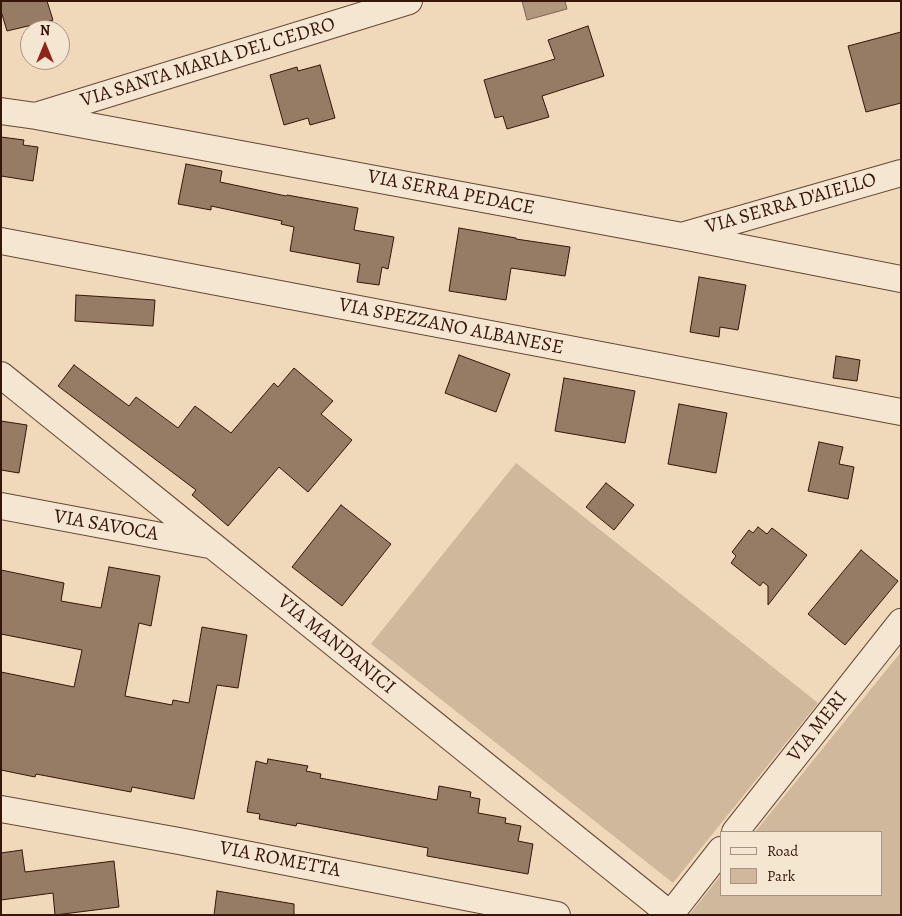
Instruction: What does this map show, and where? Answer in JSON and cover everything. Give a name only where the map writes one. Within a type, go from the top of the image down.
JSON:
[{"type":"street","name":"VIA SANTA MARIA DEL CEDRO","points":[[36,116],[408,1]]},
{"type":"street","name":"VIA SERRA PEDACE","points":[[1,111],[682,236],[901,279]]},
{"type":"street","name":"VIA SERRA D'AIELLO","points":[[682,236],[901,173]]},
{"type":"street","name":"VIA SPEZZANO ALBANESE","points":[[1,241],[901,412]]},
{"type":"street","name":"VIA MANDANICI","points":[[1,375],[670,915]]},
{"type":"street","name":"VIA SAVOCA","points":[[1,506],[211,545]]},
{"type":"street","name":"VIA MERI","points":[[736,831],[901,622]]},
{"type":"street","name":"VIA ROMETTA","points":[[1,809],[179,841],[558,915]]},
{"type":"street","points":[[670,915],[720,851]]},
{"type":"green space","points":[[516,463],[818,703],[673,883],[371,644]]},
{"type":"green space","points":[[901,652],[901,915],[689,915],[720,876],[720,896],[882,896],[882,831],[756,831]]},
{"type":"shaded area","points":[[522,1],[565,1],[567,9],[527,20]]},
{"type":"building","points":[[1,1],[47,1],[53,20],[20,20],[20,28],[7,31],[1,11]]},
{"type":"building","points":[[588,26],[604,76],[542,96],[549,117],[507,129],[503,116],[495,118],[484,80],[555,59],[548,40]]},
{"type":"building","points":[[901,32],[901,103],[866,112],[848,46]]},
{"type":"building","points":[[320,65],[335,118],[310,125],[308,118],[284,125],[270,75],[297,67],[298,71]]},
{"type":"building","points":[[1,137],[24,140],[23,145],[38,147],[33,181],[1,176]]},
{"type":"building","points":[[186,164],[222,171],[220,182],[286,196],[358,208],[354,230],[394,237],[388,269],[382,267],[379,285],[357,282],[360,264],[290,251],[294,227],[281,224],[282,221],[211,206],[211,210],[178,204]]},
{"type":"building","points":[[459,228],[570,247],[565,276],[511,268],[506,300],[449,291]]},
{"type":"building","points":[[699,277],[746,285],[738,330],[720,327],[719,337],[690,332]]},
{"type":"building","points":[[76,295],[155,300],[153,326],[75,321]]},
{"type":"building","points":[[459,355],[510,374],[496,412],[445,393]]},
{"type":"building","points":[[836,356],[860,360],[857,381],[833,378]]},
{"type":"building","points":[[74,365],[129,406],[136,397],[178,428],[195,406],[231,433],[274,383],[278,387],[294,368],[333,401],[321,414],[352,440],[308,492],[279,467],[228,526],[192,495],[196,490],[58,386]]},
{"type":"building","points":[[564,378],[635,391],[625,443],[555,431]]},
{"type":"building","points":[[679,404],[727,413],[716,473],[668,464]]},
{"type":"building","points":[[1,421],[27,425],[19,473],[1,470]]},
{"type":"building","points":[[819,442],[843,447],[839,464],[854,467],[848,499],[808,491]]},
{"type":"building","points":[[606,483],[634,505],[614,530],[586,507]]},
{"type":"building","points":[[341,505],[391,544],[342,606],[292,567]]},
{"type":"building","points":[[758,527],[767,534],[772,528],[807,555],[768,605],[768,586],[763,582],[760,586],[731,563],[736,556],[732,552],[749,530],[753,533]]},
{"type":"building","points":[[861,550],[898,581],[845,645],[808,614]]},
{"type":"building","points":[[109,567],[160,576],[151,626],[139,623],[125,696],[172,705],[173,700],[189,703],[202,627],[247,635],[238,688],[217,685],[194,799],[132,787],[131,792],[36,774],[35,777],[1,770],[1,672],[74,687],[82,650],[1,634],[1,570],[64,583],[61,601],[101,608]]},
{"type":"building","points":[[268,759],[308,766],[306,771],[321,774],[320,778],[437,800],[439,786],[471,792],[470,797],[480,799],[478,813],[506,818],[505,823],[521,826],[518,841],[533,844],[528,874],[427,856],[428,848],[297,823],[296,826],[259,819],[260,814],[247,812],[256,761],[267,764]]},
{"type":"building","points":[[22,850],[25,872],[114,861],[119,907],[55,915],[53,893],[1,900],[1,853]]},
{"type":"building","points":[[217,891],[294,904],[294,915],[214,915]]}]
